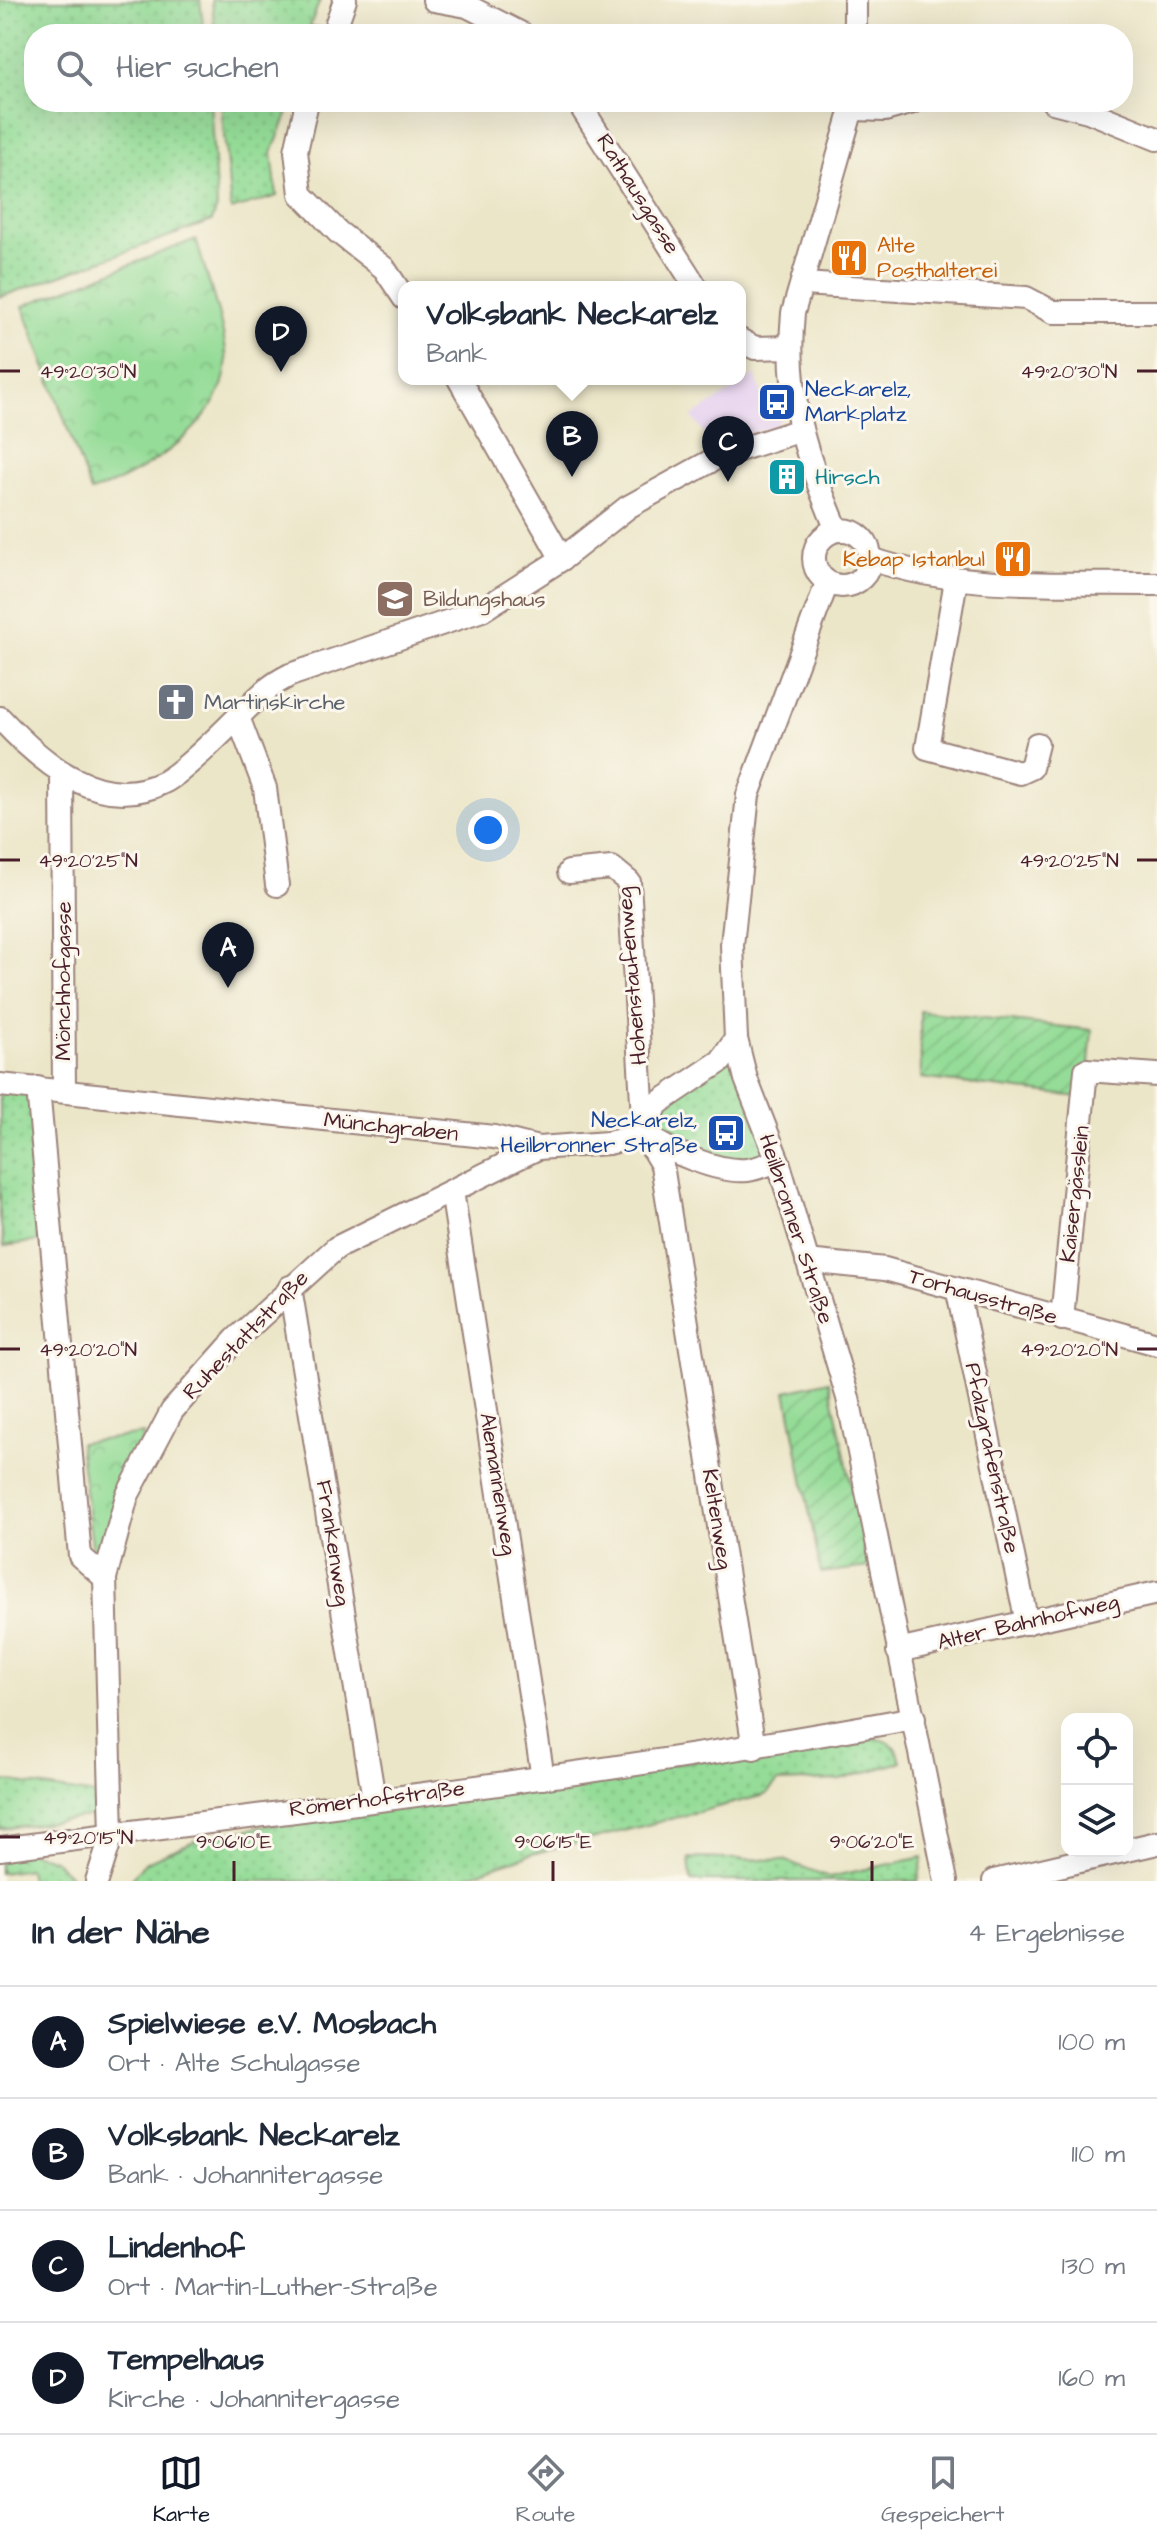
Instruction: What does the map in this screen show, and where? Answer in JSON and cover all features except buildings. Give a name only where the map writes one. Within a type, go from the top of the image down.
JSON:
[{"type":"street","points":[[337,24],[345,0]]},
{"type":"street","points":[[434,0],[467,6],[502,24]]},
{"type":"street","points":[[855,0],[855,24]]},
{"type":"street","points":[[305,112],[296,151],[301,194],[338,232],[384,268],[398,289]]},
{"type":"street","name":"Rathausgasse","points":[[584,112],[692,281]]},
{"type":"street","points":[[837,530],[820,491],[801,430],[790,379],[790,347],[793,313],[852,112]]},
{"type":"street","points":[[1090,112],[1157,139]]},
{"type":"street","points":[[803,284],[1026,298],[1053,312],[1157,312]]},
{"type":"street","points":[[746,343],[755,348],[790,347]]},
{"type":"street","points":[[462,385],[562,559]]},
{"type":"street","points":[[0,718],[62,775],[94,790],[139,792],[167,780],[238,717],[264,688],[290,675],[482,610],[562,559],[628,507],[720,456],[801,430]]},
{"type":"street","points":[[837,530],[862,537],[871,559],[864,577],[848,587],[827,583],[817,572],[814,555],[824,536],[837,530]]},
{"type":"street","points":[[871,559],[913,574],[956,580],[1157,584]]},
{"type":"street","points":[[956,580],[927,748],[1020,773],[1031,768],[1037,744]]},
{"type":"street","name":"Heilbronner Straße","points":[[827,583],[748,795],[732,945],[736,1039],[746,1079],[778,1161],[848,1398],[876,1523],[898,1651],[946,1881]]},
{"type":"street","points":[[238,717],[265,788],[277,885]]},
{"type":"street","name":"Mönchhofgasse","points":[[62,775],[64,1090]]},
{"type":"street","name":"Hohenstaufenweg","points":[[569,872],[612,868],[629,882],[644,1135]]},
{"type":"street","points":[[736,1039],[721,1061],[657,1104],[644,1135],[679,1154],[725,1168],[748,1170],[778,1161]]},
{"type":"street","name":"Kaisergässlein","points":[[1062,1319],[1086,1070],[1157,1075]]},
{"type":"street","name":"Münchgraben","points":[[0,1085],[494,1137],[538,1148],[608,1143],[644,1135]]},
{"type":"street","points":[[38,1088],[80,1556],[105,1578]]},
{"type":"street","name":"Keltenweg","points":[[644,1135],[662,1165],[754,1748]]},
{"type":"street","name":"Ruhestattstraße","points":[[97,1881],[112,1834],[105,1578],[127,1496],[172,1411],[236,1339],[336,1248],[538,1148]]},
{"type":"street","name":"Alemannenweg","points":[[452,1191],[543,1778]]},
{"type":"street","name":"Torhausstraße","points":[[807,1261],[885,1269],[958,1292],[1157,1344]]},
{"type":"street","name":"Frankenweg","points":[[290,1287],[374,1799]]},
{"type":"street","name":"Pfalzgrafenstraße","points":[[958,1292],[1027,1623]]},
{"type":"street","name":"Alter Bahnhofweg","points":[[898,1651],[1157,1593]]},
{"type":"street","points":[[754,1748],[914,1718]]},
{"type":"street","name":"Römerhofstraße","points":[[0,1849],[754,1748]]},
{"type":"street","points":[[1133,1848],[1157,1843]]},
{"type":"street","points":[[994,1881],[1095,1857]]},
{"type":"shaded area","points":[[755,375],[765,402],[781,419],[775,427],[711,442],[692,417],[740,385],[746,385],[746,381]]},
{"type":"green space","points":[[0,0],[200,0],[203,24],[24,24],[24,112],[211,112],[217,207],[212,221],[0,297]]},
{"type":"green space","points":[[212,0],[320,0],[311,24],[214,24]]},
{"type":"green space","points":[[222,112],[288,112],[272,153],[277,196],[231,210]]},
{"type":"green space","points":[[196,239],[226,351],[225,376],[216,399],[182,440],[160,457],[113,484],[91,492],[23,306]]},
{"type":"green space","points":[[920,1011],[1092,1030],[1086,1098],[921,1078]]},
{"type":"green space","points":[[736,1039],[778,1161],[748,1170],[658,1144],[657,1104]]},
{"type":"green space","points":[[0,1085],[38,1088],[52,1239],[4,1246],[0,1218]]},
{"type":"green space","points":[[829,1381],[869,1567],[821,1573],[786,1391]]},
{"type":"green space","points":[[144,1434],[100,1552],[93,1552],[79,1443]]},
{"type":"green space","points":[[865,1736],[884,1740],[893,1746],[901,1762],[840,1780],[778,1782],[765,1795],[532,1854],[451,1881],[128,1881],[146,1862],[203,1837],[375,1807]]},
{"type":"green space","points":[[0,1780],[95,1795],[95,1816],[0,1829]]},
{"type":"green space","points":[[29,1852],[55,1860],[75,1881],[31,1881],[29,1869],[0,1873],[0,1857]]},
{"type":"green space","points":[[923,1857],[918,1881],[691,1881],[689,1858],[784,1860],[829,1877]]},
{"type":"place","name":"Alte Posthalterei","points":[[849,258]]},
{"type":"place","name":"Tempelhaus","points":[[281,372]]},
{"type":"place","name":"Neckarelz, Markplatz","points":[[777,402]]},
{"type":"place","name":"Volksbank Neckarelz","points":[[572,477]]},
{"type":"place","name":"Hirsch","points":[[787,477]]},
{"type":"place","name":"Lindenhof","points":[[728,482]]},
{"type":"place","name":"Kebap Istanbul","points":[[1013,559]]},
{"type":"place","name":"Bildungshaus","points":[[395,599]]},
{"type":"place","name":"Martinskirche","points":[[176,702]]},
{"type":"place","name":"Spielwiese e.V. Mosbach","points":[[228,988]]},
{"type":"place","name":"Neckarelz, Heilbronner Straße","points":[[726,1133]]}]
